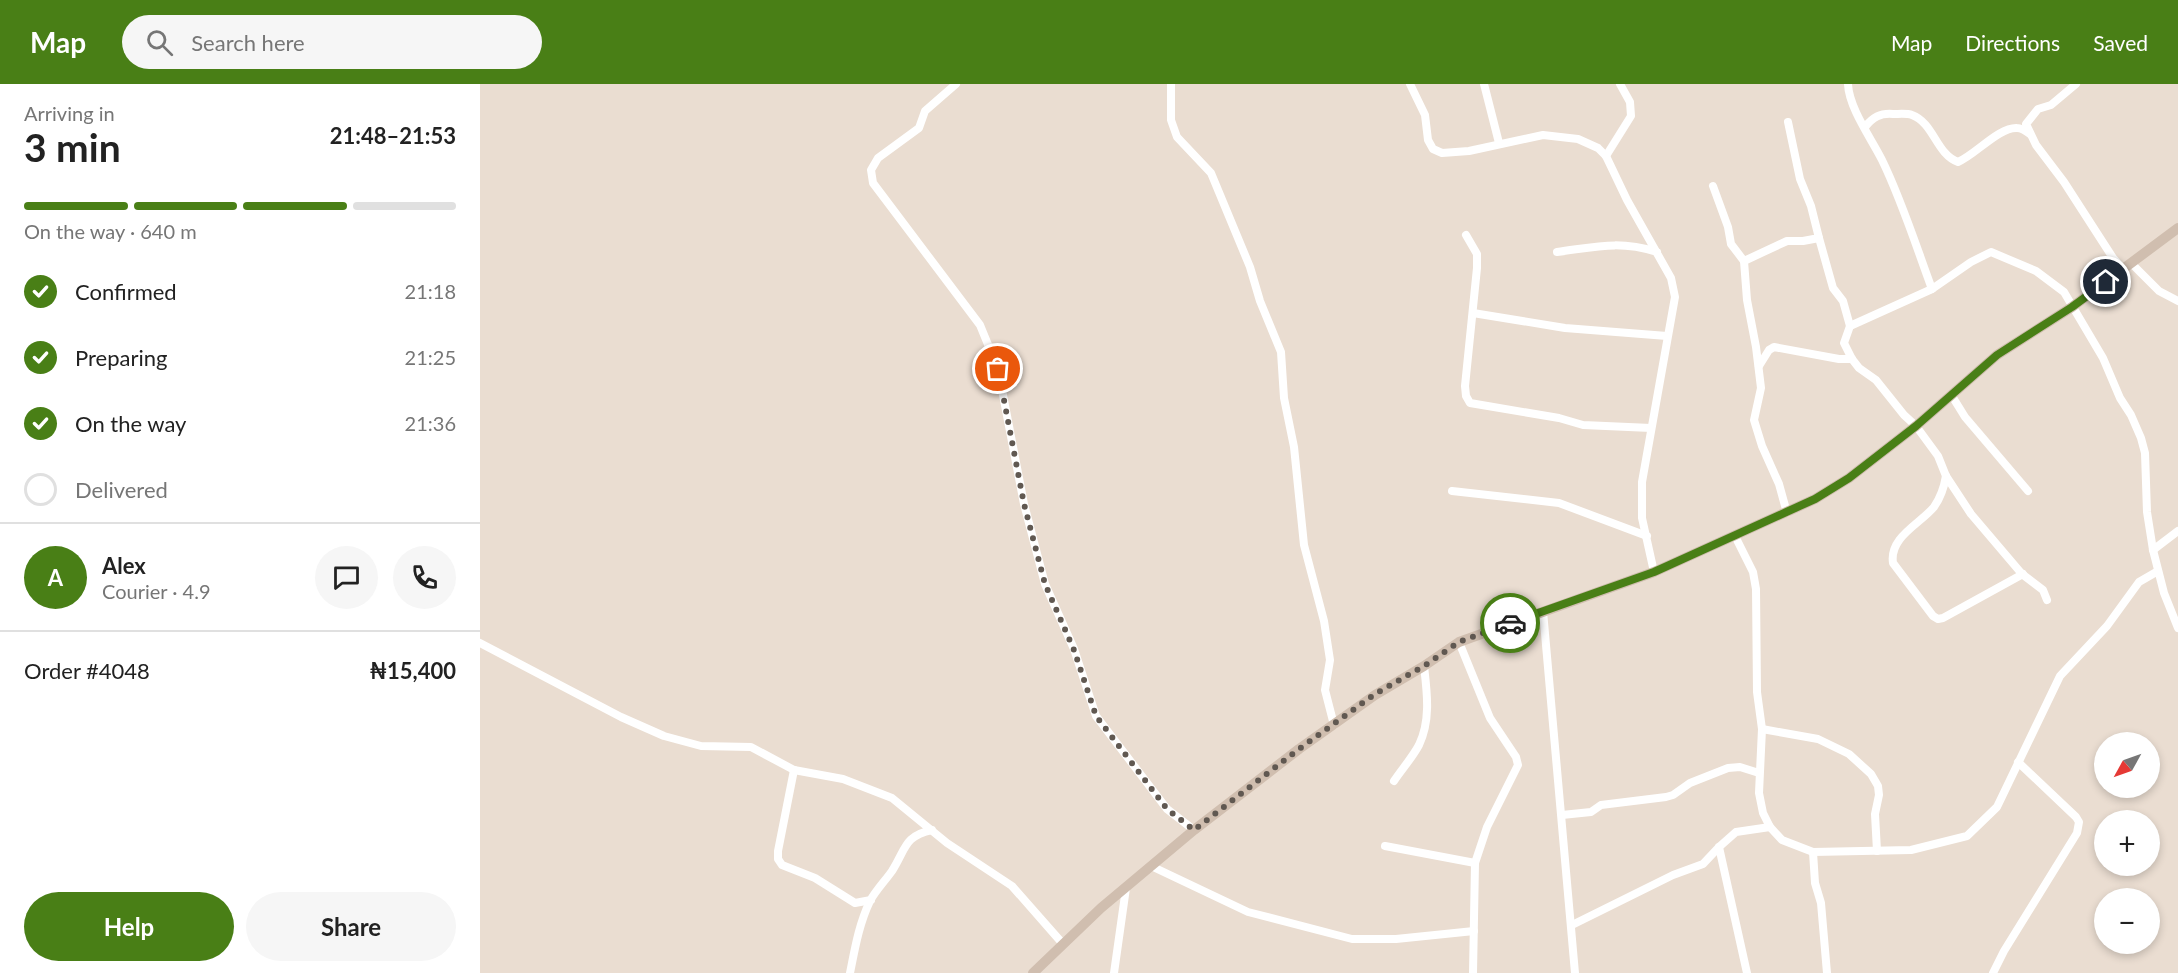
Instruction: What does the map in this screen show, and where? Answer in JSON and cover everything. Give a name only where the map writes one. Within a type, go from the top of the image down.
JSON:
[{"type":"street","points":[[956,84],[925,111],[919,128],[878,158],[871,170],[873,183],[980,325],[998,369],[1024,504],[1045,584],[1074,650],[1096,716],[1167,809],[1194,830]]},
{"type":"street","points":[[1171,84],[1171,120],[1177,137],[1211,173],[1250,267],[1260,300],[1281,352],[1284,398],[1294,447],[1304,545],[1324,621],[1330,660],[1325,690],[1334,725]]},
{"type":"street","points":[[1410,84],[1425,115],[1428,140],[1433,149],[1442,153],[1468,151],[1543,135],[1578,139],[1598,148],[1606,156],[1627,200],[1671,278],[1675,297],[1666,336],[1642,482],[1642,518],[1654,572]]},
{"type":"street","points":[[1484,84],[1499,143]]},
{"type":"street","points":[[1606,156],[1631,116],[1630,102],[1620,84]]},
{"type":"street","points":[[1848,84],[1854,107],[1907,218],[1932,289]]},
{"type":"street","points":[[2076,84],[2051,105],[2038,109],[2026,124],[2036,145],[2064,182],[2113,258],[2159,291],[2178,301]]},
{"type":"street","points":[[1865,127],[1871,119],[1884,113],[1912,115],[1931,131],[1949,159],[1958,162],[2002,131],[2016,128],[2031,134]]},
{"type":"street","points":[[1788,122],[1800,179],[1811,206],[1833,288],[1843,301],[1850,326],[1844,343],[1852,359],[1859,368],[1876,380],[1904,415],[1916,426],[1938,456],[1946,476],[1971,514],[2023,574],[2043,590],[2047,600]]},
{"type":"street","points":[[1713,186],[1728,227],[1731,244],[1744,261],[1747,300],[1755,338],[1761,388],[1754,420],[1762,446],[1779,484],[1787,513]]},
{"type":"street","points":[[1033,973],[1194,830],[1375,694],[1424,666],[1459,642],[1654,572],[1815,499],[1849,478],[1916,426],[1997,355],[2072,307],[2178,228]]},
{"type":"street","points":[[1466,235],[1477,254],[1465,386],[1466,396],[1470,403],[1558,418],[1583,425],[1651,428]]},
{"type":"street","points":[[1744,261],[1787,241],[1819,238]]},
{"type":"street","points":[[1557,252],[1618,244],[1657,252]]},
{"type":"street","points":[[1850,326],[1932,289],[1971,262],[1991,252],[2036,271],[2064,292],[2103,358],[2120,398],[2131,415],[2141,438],[2145,453],[2147,512],[2153,550],[2178,628]]},
{"type":"street","points":[[1473,313],[1565,328],[1666,336]]},
{"type":"street","points":[[1755,338],[1773,347],[1839,359],[1852,359]]},
{"type":"street","points":[[1759,366],[1773,347]]},
{"type":"street","points":[[1952,396],[1965,417],[2028,491]]},
{"type":"street","points":[[1946,476],[1944,490],[1933,507],[1901,538],[1892,556],[1893,563],[1933,616],[1938,619],[1943,618],[2023,574]]},
{"type":"street","points":[[1452,491],[1559,503],[1647,536]]},
{"type":"street","points":[[2153,550],[2178,531]]},
{"type":"street","points":[[1735,536],[1753,572],[1756,589],[1757,692],[1762,729],[1759,794],[1763,813],[1770,827],[1782,840],[1813,852],[1911,850],[1967,836],[1997,807],[2060,675],[2107,626],[2139,582],[2158,571]]},
{"type":"street","points":[[1543,611],[1563,815],[1575,973]]},
{"type":"street","points":[[1459,642],[1490,718],[1516,757],[1518,765],[1487,827],[1475,863],[1473,973]]},
{"type":"street","points":[[480,643],[621,717],[664,736],[701,746],[751,747],[794,770],[843,779],[892,798],[947,843],[1012,886],[1063,944]]},
{"type":"street","points":[[1394,781],[1419,745],[1423,730],[1428,707],[1424,666]]},
{"type":"street","points":[[1762,729],[1818,739],[1849,754],[1871,774],[1878,786],[1879,795],[1875,814],[1877,851]]},
{"type":"street","points":[[1993,973],[2004,951],[2077,833],[2079,822],[2018,762]]},
{"type":"street","points":[[1563,815],[1592,812],[1600,805],[1666,797],[1690,783],[1728,768],[1740,767],[1759,773]]},
{"type":"street","points":[[794,770],[778,859],[782,865],[815,878],[855,903],[871,900]]},
{"type":"street","points":[[1572,925],[1673,875],[1703,864],[1736,832],[1770,827]]},
{"type":"street","points":[[850,973],[858,932],[871,900],[911,838],[932,830]]},
{"type":"street","points":[[1385,846],[1475,863]]},
{"type":"street","points":[[1719,846],[1747,973]]},
{"type":"street","points":[[1813,852],[1815,883],[1821,903],[1827,973]]},
{"type":"street","points":[[1151,866],[1248,912],[1352,939],[1395,939],[1474,931]]},
{"type":"street","points":[[1114,973],[1126,888]]},
{"type":"way so far","points":[[998,369],[1024,504],[1045,584],[1074,650],[1096,716],[1167,809],[1194,830],[1375,694],[1424,666],[1459,642],[1510,623]]},
{"type":"route","points":[[1510,623],[1654,572],[1815,499],[1849,478],[1916,426],[1997,355],[2072,307],[2106,282]]}]
